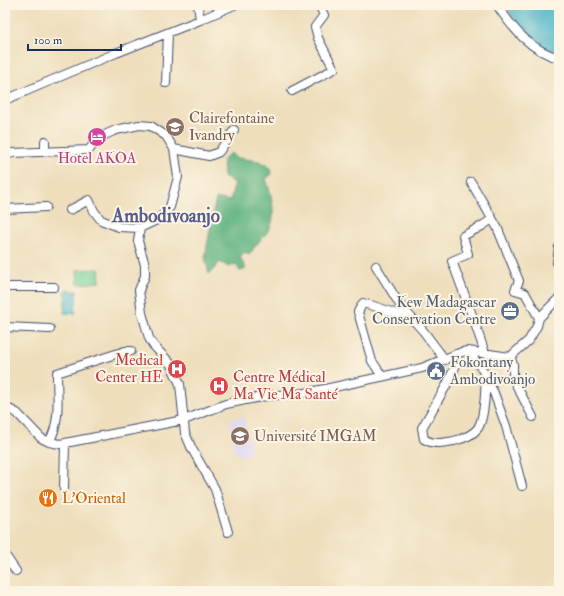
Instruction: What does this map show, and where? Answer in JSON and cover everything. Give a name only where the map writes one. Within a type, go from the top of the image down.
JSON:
[{"type":"street","points":[[198,5],[200,20]]},
{"type":"street","points":[[5,100],[234,5]]},
{"type":"street","points":[[292,91],[334,69],[318,38],[315,27],[324,15],[319,5]]},
{"type":"street","points":[[497,5],[519,35],[537,49],[559,58]]},
{"type":"street","points":[[166,83],[168,33]]},
{"type":"street","points":[[5,154],[89,150],[98,138],[116,130],[139,125],[151,126],[166,136],[174,149],[178,177],[170,207],[159,219],[140,228],[119,228],[101,220],[94,211],[89,200],[70,210]]},
{"type":"street","points":[[174,149],[209,156],[219,152],[234,130]]},
{"type":"street","points":[[45,141],[45,152]]},
{"type":"street","points":[[471,182],[497,227],[519,281],[515,290],[525,293],[539,318]]},
{"type":"street","points":[[5,209],[46,207]]},
{"type":"street","points":[[485,353],[452,261],[468,254],[463,236],[492,219]]},
{"type":"street","points":[[140,228],[138,241],[145,265],[145,276],[139,290],[142,313],[149,338],[153,345],[170,363],[180,384],[185,433],[192,449],[215,489],[228,532]]},
{"type":"street","points":[[559,247],[556,263],[559,263]]},
{"type":"street","points":[[376,266],[400,305],[424,332],[445,360]]},
{"type":"street","points":[[5,287],[54,287]]},
{"type":"street","points":[[510,357],[529,340],[539,318],[559,298]]},
{"type":"street","points":[[382,376],[372,361],[358,312],[363,303],[377,306],[412,320]]},
{"type":"street","points":[[5,327],[50,329]]},
{"type":"street","points":[[49,442],[54,434],[57,415],[57,373],[125,351],[131,351]]},
{"type":"street","points":[[5,408],[17,413],[41,438],[49,442],[65,444],[184,420],[226,404],[266,396],[305,393],[422,368],[445,360],[456,354],[468,351],[510,357]]},
{"type":"street","points":[[468,351],[483,372],[494,393],[506,426],[522,486]]},
{"type":"street","points":[[456,354],[456,365],[422,428],[424,439],[429,442],[443,443],[460,439],[478,428],[486,402],[483,372]]},
{"type":"street","points":[[510,357],[513,364],[513,379],[533,416]]},
{"type":"street","points":[[64,490],[65,444]]},
{"type":"street","points":[[5,555],[16,571]]},
{"type":"shaded area","name":"Université IMGAM","points":[[244,417],[251,454],[239,456],[238,453],[235,453],[230,420]]},
{"type":"green space","points":[[231,153],[237,158],[259,161],[271,168],[272,174],[266,179],[273,205],[273,219],[268,231],[250,254],[244,252],[240,257],[246,269],[240,271],[236,264],[229,267],[220,262],[209,274],[205,257],[216,198],[230,201],[235,183],[224,177],[223,160]]},
{"type":"green space","points":[[99,269],[100,282],[78,284],[77,270]]},
{"type":"water","points":[[504,5],[559,5],[559,53],[540,46],[523,31]]},
{"type":"water","points":[[66,290],[77,291],[75,314],[64,313]]},
{"type":"place","name":"Clairefontaine Ivandry","points":[[175,127]]},
{"type":"place","name":"Hotel AKOA","points":[[97,137]]},
{"type":"place","name":"Kew Madagascar Conservation Centre","points":[[510,311]]},
{"type":"place","name":"Medical Center HE","points":[[177,369]]},
{"type":"place","name":"Fokontany Ambodivoanjo","points":[[436,371]]},
{"type":"place","name":"Centre Médical Ma Vie Ma Santé","points":[[219,386]]},
{"type":"place","name":"Université IMGAM","points":[[240,436]]},
{"type":"place","name":"L'Oriental","points":[[48,498]]},
{"type":"district","name":"Ambodivoanjo","points":[[166,215]]}]
